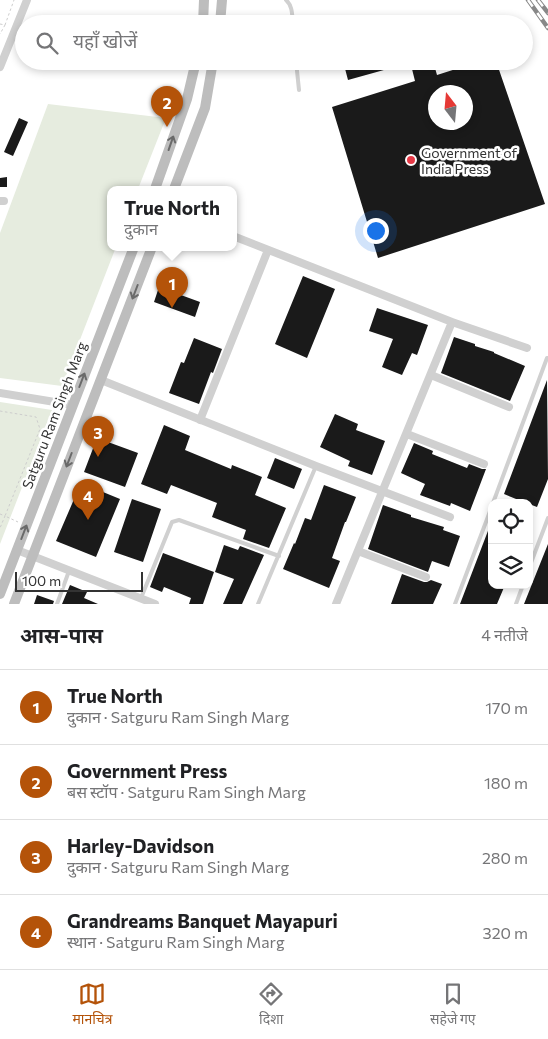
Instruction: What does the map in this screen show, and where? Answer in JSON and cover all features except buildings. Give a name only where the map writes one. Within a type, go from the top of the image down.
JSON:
[{"type":"main road","points":[[203,15],[204,0]]},
{"type":"main road","points":[[221,15],[222,0]]},
{"type":"main road","points":[[156,186],[187,99],[194,70]]},
{"type":"main road","points":[[175,186],[205,108],[211,70]]},
{"type":"main road","name":"Satguru Ram Singh Marg","points":[[0,594],[132,251]]},
{"type":"main road","points":[[14,604],[150,251]]},
{"type":"street","points":[[21,15],[27,0]]},
{"type":"street","points":[[0,67],[15,30]]},
{"type":"street","points":[[237,238],[452,322],[527,348]]},
{"type":"street","points":[[200,420],[268,250]]},
{"type":"street","points":[[336,604],[452,322]]},
{"type":"street","points":[[431,375],[509,406]]},
{"type":"street","points":[[101,380],[450,517]]},
{"type":"street","points":[[0,393],[73,404]]},
{"type":"street","points":[[407,434],[484,464]]},
{"type":"street","points":[[17,550],[155,604]]},
{"type":"street","points":[[358,551],[426,577]]},
{"type":"lane","points":[[286,0],[292,9],[292,15]]},
{"type":"lane","points":[[297,70],[299,90]]},
{"type":"lane","points":[[494,499],[548,356]]},
{"type":"lane","points":[[258,604],[316,466]]},
{"type":"lane","points":[[455,604],[488,515]]},
{"type":"lane","points":[[533,557],[548,518]]},
{"type":"lane","points":[[141,599],[172,522],[179,520],[279,556]]},
{"type":"lane","points":[[58,604],[69,571]]},
{"type":"lane","points":[[516,604],[522,589]]},
{"type":"path","points":[[0,34],[14,0]]},
{"type":"path","points":[[0,24],[5,25]]},
{"type":"path","points":[[0,411],[36,417],[40,429],[0,528]]},
{"type":"path","points":[[0,514],[26,525]]},
{"type":"shaded area","points":[[48,104],[166,118],[139,186],[107,186],[107,251],[114,251],[62,386],[0,378],[0,233]]},
{"type":"shaded area","points":[[0,402],[52,410],[0,544]]},
{"type":"railway","points":[[528,0],[548,28]]},
{"type":"railway","points":[[538,0],[548,13]]},
{"type":"place","name":"Government Press","points":[[167,127]]},
{"type":"place","name":"Government of India Press","points":[[411,160]]},
{"type":"place","name":"True North","points":[[172,308]]},
{"type":"place","name":"Harley-Davidson","points":[[98,457]]},
{"type":"place","name":"Grandreams Banquet Mayapuri","points":[[88,520]]}]
